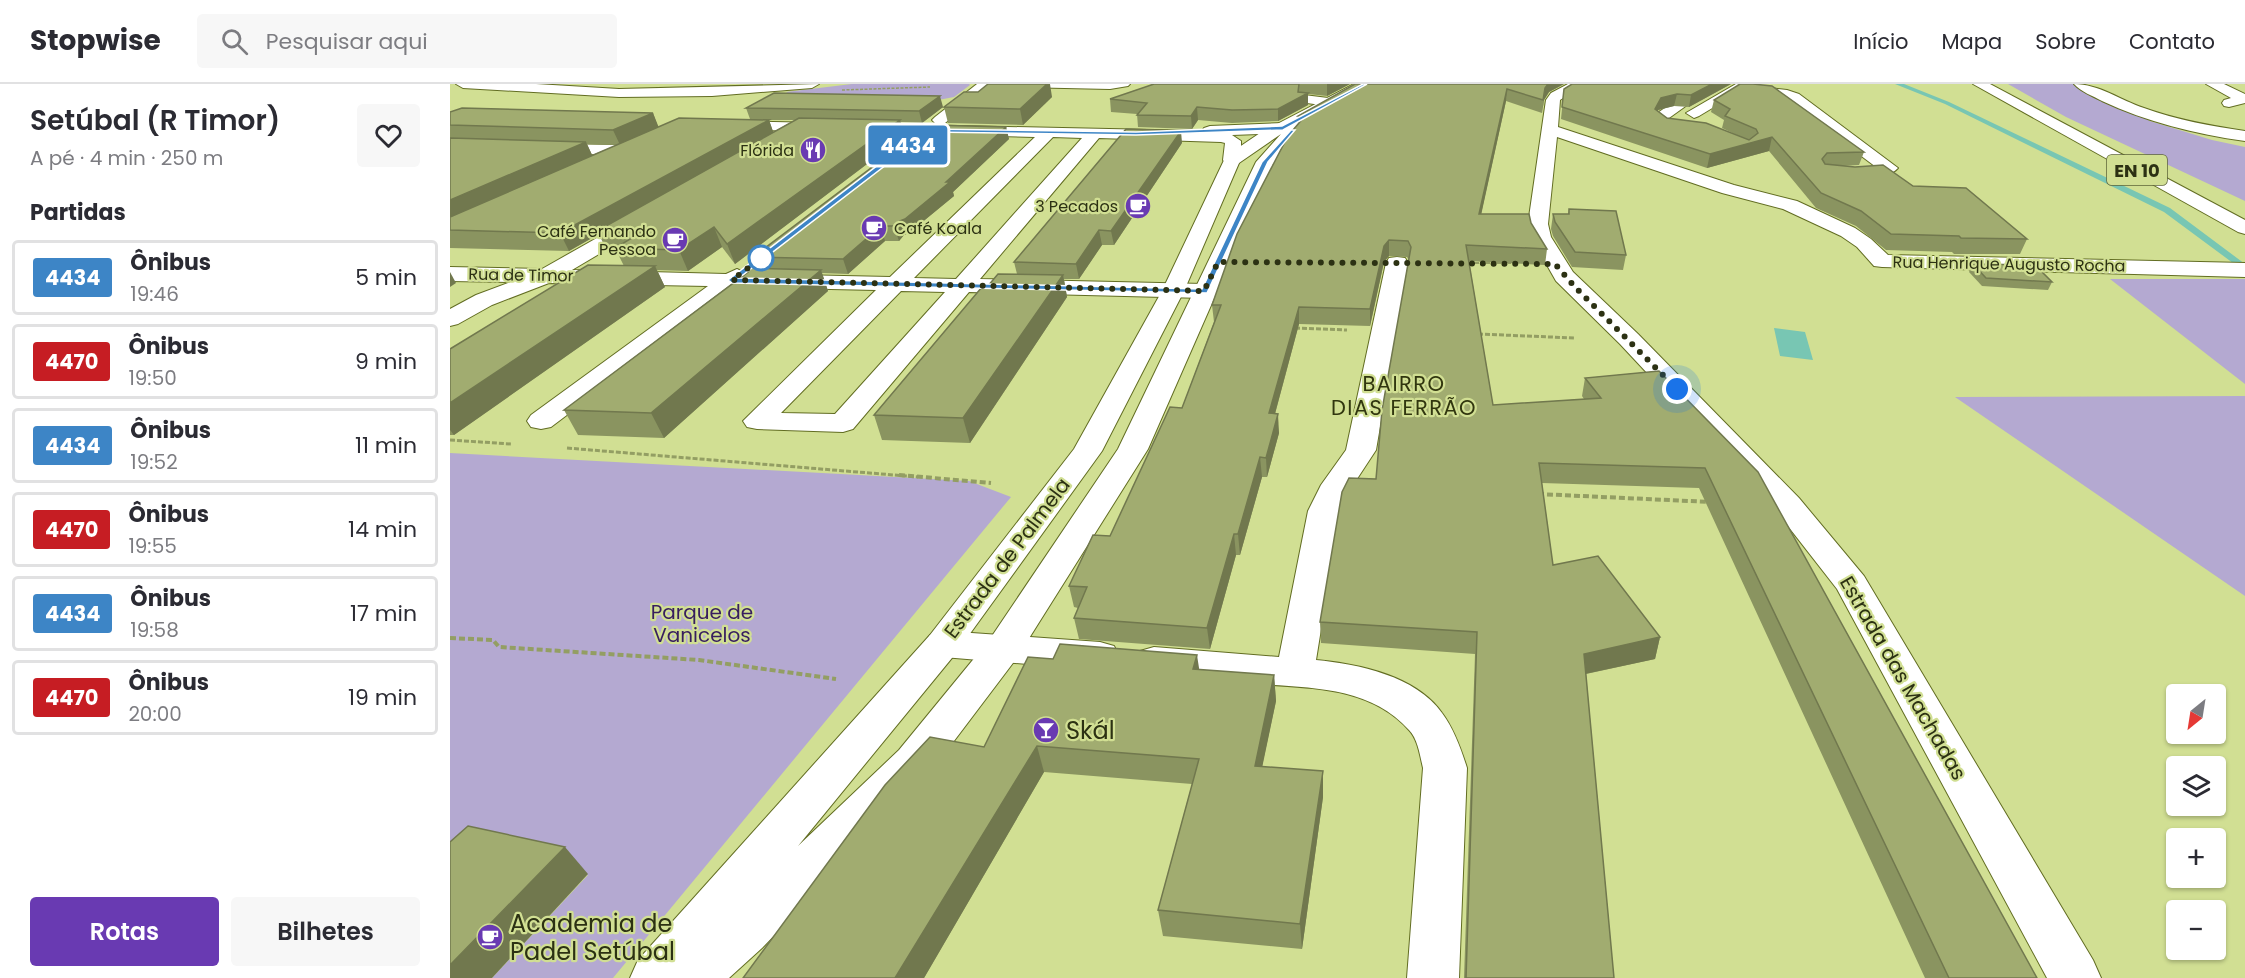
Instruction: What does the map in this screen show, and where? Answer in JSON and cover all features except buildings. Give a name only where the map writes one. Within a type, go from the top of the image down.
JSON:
[{"type":"street","points":[[463,84],[619,93],[712,92],[812,84]]},
{"type":"street","points":[[586,84],[628,86],[723,84]]},
{"type":"street","points":[[904,148],[986,84]]},
{"type":"street","name":"Estrada de Palmela","points":[[691,978],[744,931],[914,762],[1003,648],[1133,449],[1189,291],[1231,149],[1244,150],[1298,114],[1365,84]]},
{"type":"street","name":"Estrada das Machadas","points":[[1578,84],[1553,100],[1538,224],[1541,237],[1555,264],[1571,284],[1629,339],[1788,505],[1852,584],[2075,978]]},
{"type":"street","points":[[1709,84],[1664,115],[1688,124],[1715,120]]},
{"type":"street","name":"EN 10","points":[[1980,84],[2245,228]]},
{"type":"street","points":[[2081,84],[2094,92],[2167,122],[2192,129],[2245,136]]},
{"type":"street","points":[[2213,84],[2244,99],[2229,102]]},
{"type":"street","points":[[1688,124],[1737,88],[1787,94],[1889,168],[1877,172],[1829,174]]},
{"type":"street","name":"EN 10","points":[[1963,88],[2028,111]]},
{"type":"street","points":[[1136,134],[1298,114]]},
{"type":"street","name":"Estrada de Palmela","points":[[656,978],[943,644],[1087,452],[1189,291],[1265,162],[1298,114]]},
{"type":"street","points":[[705,125],[1136,134],[1231,149]]},
{"type":"street","points":[[770,145],[800,128]]},
{"type":"street","name":"Rua Henrique Augusto Rocha","points":[[1550,130],[1728,189],[1790,205],[1848,232],[1864,243],[1882,261],[2245,270]]},
{"type":"street","points":[[1049,132],[757,421],[843,423],[1095,133]]},
{"type":"street","points":[[547,165],[625,150],[644,141]]},
{"type":"street","points":[[532,149],[581,160]]},
{"type":"street","points":[[991,189],[1044,191]]},
{"type":"street","points":[[454,329],[522,301],[547,276],[659,211]]},
{"type":"street","points":[[541,421],[755,263]]},
{"type":"street","points":[[1295,672],[1324,511],[1337,485],[1361,450],[1397,263]]},
{"type":"street","name":"Rua de Timor","points":[[450,274],[1189,291]]},
{"type":"street","points":[[943,644],[1337,676],[1374,687],[1407,703],[1425,720],[1438,744],[1445,768],[1433,978]]},
{"type":"lane","points":[[1019,84],[1110,86],[1124,84]]},
{"type":"path","points":[[883,84],[933,87]]},
{"type":"path","points":[[836,90],[864,91],[898,86]]},
{"type":"path","points":[[1397,263],[1555,264]]},
{"type":"path","points":[[450,440],[520,445]]},
{"type":"path","points":[[555,447],[991,483]]},
{"type":"path","points":[[1537,494],[1788,505]]},
{"type":"path","points":[[450,638],[493,640],[499,647],[699,660],[836,679]]},
{"type":"green space","points":[[852,84],[970,85],[954,97],[933,101],[789,94],[786,92]]},
{"type":"green space","points":[[2008,84],[2078,84],[2150,121],[2212,140],[2245,147],[2245,201],[2066,117]]},
{"type":"green space","points":[[2110,279],[2245,279],[2245,384]]},
{"type":"green space","points":[[2245,396],[2245,596],[1955,397]]},
{"type":"green space","name":"Parque de Vanicelos","points":[[450,453],[969,481],[1011,497],[613,978],[492,978],[588,875],[450,895]]},
{"type":"water","points":[[1774,328],[1805,332],[1813,360],[1780,356]]},
{"type":"waterway","points":[[1898,84],[1947,103],[2167,210],[2240,264]]},
{"type":"bus line","name":"4434","points":[[1293,131],[1265,162],[1204,291],[732,280],[927,130],[1136,134],[1283,128],[1365,84]]},
{"type":"place","name":"Flórida","points":[[813,150]]},
{"type":"place","name":"3 Pecados","points":[[1138,206]]},
{"type":"place","name":"Café Koala","points":[[874,228]]},
{"type":"place","name":"Café Fernando Pessoa","points":[[675,240]]},
{"type":"place","name":"Skál","points":[[1046,730]]},
{"type":"place","name":"Academia de Padel Setúbal","points":[[490,937]]},
{"type":"district","name":"BAIRRO DIAS FERRÃO","points":[[1404,395]]},
{"type":"route","points":[[761,258],[763,257],[732,280],[1204,291],[1218,262],[1555,264],[1585,298],[1677,389]]}]
